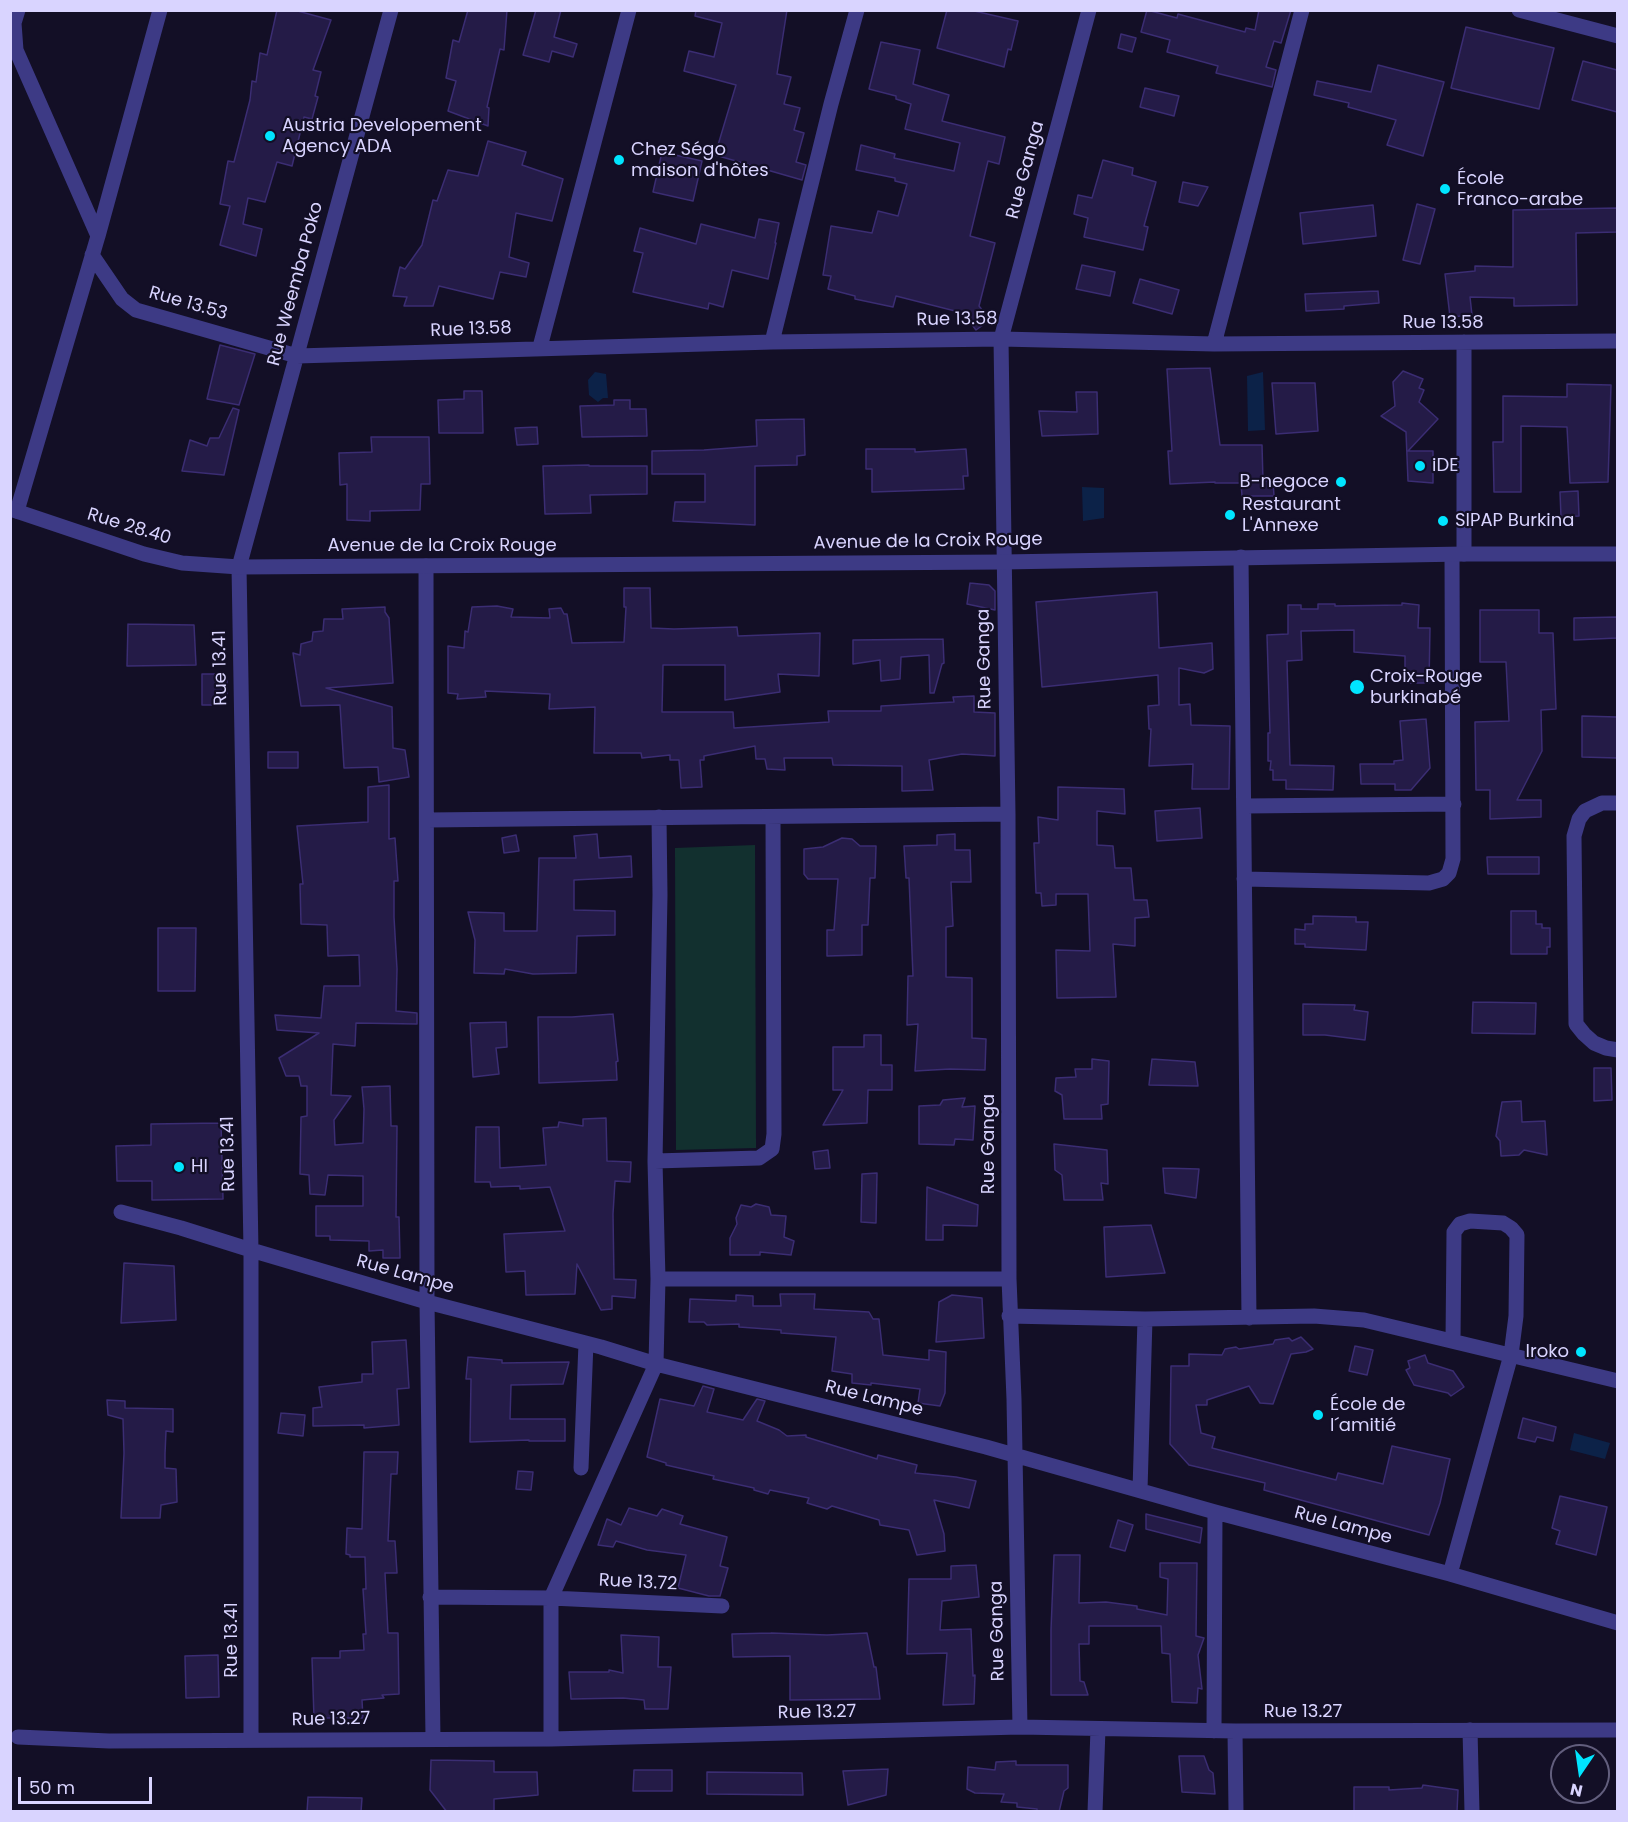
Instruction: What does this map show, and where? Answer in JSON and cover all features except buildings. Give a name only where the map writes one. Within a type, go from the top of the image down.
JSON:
[{"type":"street","points":[[18,10],[14,23],[16,50],[98,236]]},
{"type":"street","points":[[14,510],[98,236],[160,10]]},
{"type":"street","name":"Rue Weemba Poko","points":[[239,567],[391,10]]},
{"type":"street","points":[[540,347],[629,10]]},
{"type":"street","points":[[772,342],[831,104],[857,10]]},
{"type":"street","name":"Rue Ganga","points":[[1020,1727],[1014,1399],[1009,1316],[1008,814],[1001,339],[1089,10]]},
{"type":"street","points":[[1214,344],[1302,10]]},
{"type":"street","points":[[1519,10],[1617,36]]},
{"type":"street","name":"Rue 13.53","points":[[92,255],[122,299],[136,310],[297,356]]},
{"type":"street","name":"Rue 13.58","points":[[297,356],[540,347],[1001,339],[1214,344],[1617,341]]},
{"type":"street","points":[[1244,879],[1436,882],[1449,873],[1452,867],[1464,342]]},
{"type":"street","name":"Rue 28.40","points":[[14,510],[144,554],[182,563],[239,567]]},
{"type":"street","name":"Avenue de la Croix Rouge","points":[[239,567],[1003,562],[1458,554],[1617,554]]},
{"type":"street","points":[[1241,557],[1249,1318]]},
{"type":"street","points":[[426,566],[427,1302],[433,1738]]},
{"type":"street","name":"Rue 13.41","points":[[239,567],[250,1250],[251,1740]]},
{"type":"street","points":[[1617,803],[1602,803],[1585,811],[1579,819],[1574,836],[1576,1024],[1594,1043],[1617,1050]]},
{"type":"street","points":[[1245,806],[1454,804]]},
{"type":"street","points":[[427,820],[1008,814]]},
{"type":"street","points":[[551,1739],[551,1598],[656,1364],[658,1279],[655,1161],[660,896],[658,817]]},
{"type":"street","points":[[655,1161],[759,1158],[772,1149],[774,1134],[773,818]]},
{"type":"street","name":"Rue Lampe","points":[[121,1212],[181,1227],[250,1250],[427,1302],[586,1343],[656,1364],[974,1444],[1215,1512],[1450,1574],[1617,1623]]},
{"type":"street","points":[[1450,1574],[1511,1355],[1516,1316],[1516,1235],[1503,1223],[1470,1221],[1460,1224],[1455,1232],[1453,1341]]},
{"type":"street","points":[[658,1279],[1009,1279]]},
{"type":"street","points":[[1009,1316],[1145,1318],[1314,1316],[1364,1320],[1617,1381]]},
{"type":"street","points":[[1140,1491],[1145,1318]]},
{"type":"street","points":[[580,1468],[586,1343]]},
{"type":"street","points":[[1214,1731],[1215,1512]]},
{"type":"street","name":"Rue 13.72","points":[[430,1597],[551,1598],[722,1606]]},
{"type":"street","name":"Rue 13.27","points":[[18,1737],[109,1741],[551,1739],[1020,1727],[1214,1731],[1617,1730]]},
{"type":"street","points":[[1095,1812],[1098,1730]]},
{"type":"street","points":[[1470,1730],[1472,1812]]},
{"type":"street","points":[[1235,1731],[1236,1812]]},
{"type":"green space","points":[[755,845],[756,1148],[676,1150],[675,848]]},
{"type":"water","points":[[595,372],[606,374],[608,398],[603,398],[598,402],[589,395],[588,380]]},
{"type":"water","points":[[1263,372],[1265,430],[1248,431],[1247,376]]},
{"type":"water","points":[[1082,487],[1104,488],[1104,518],[1083,521]]},
{"type":"water","points":[[1574,1433],[1610,1443],[1605,1459],[1570,1450]]},
{"type":"place","name":"Austria Developement Agency ADA","points":[[270,136]]},
{"type":"place","name":"Chez Ségo maison d'hôtes","points":[[619,160]]},
{"type":"place","name":"École Franco-arabe","points":[[1445,189]]},
{"type":"place","name":"iDE","points":[[1420,466]]},
{"type":"place","name":"B-negoce","points":[[1341,482]]},
{"type":"place","name":"Restaurant L'Annexe","points":[[1230,515]]},
{"type":"place","name":"SIPAP Burkina","points":[[1443,521]]},
{"type":"place","name":"Croix-Rouge burkinabé","points":[[1357,687]]},
{"type":"place","name":"HI","points":[[179,1167]]},
{"type":"place","name":"Iroko","points":[[1581,1352]]},
{"type":"place","name":"École de l´amitié","points":[[1318,1415]]}]
